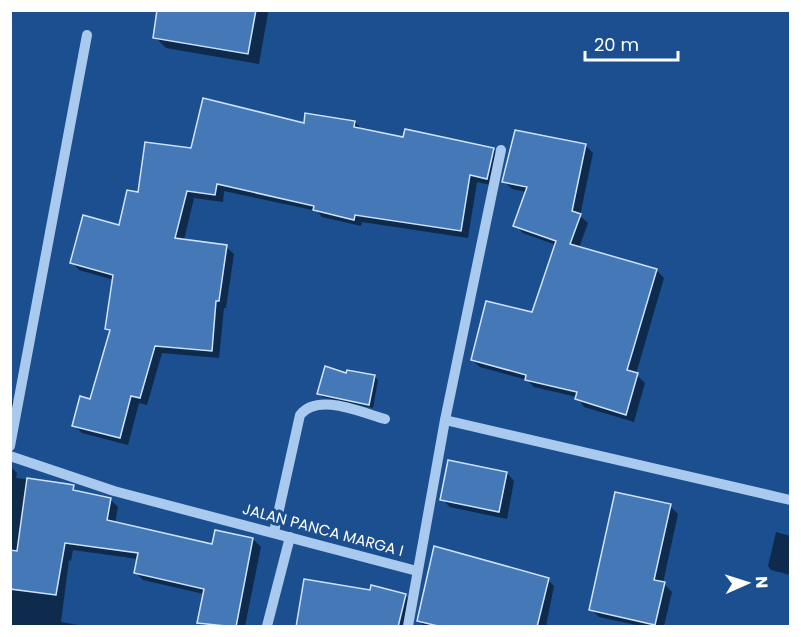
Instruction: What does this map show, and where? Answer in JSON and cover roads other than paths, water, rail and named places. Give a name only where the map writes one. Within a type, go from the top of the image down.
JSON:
[{"type":"street","points":[[10,446],[87,35]]},
{"type":"street","name":"JALAN PANCA MARGA I","points":[[10,456],[114,491],[417,571],[445,420],[501,150]]},
{"type":"street","points":[[274,532],[300,415],[305,408],[326,404],[386,419]]},
{"type":"street","points":[[445,420],[790,500]]},
{"type":"street","points":[[267,627],[290,537]]},
{"type":"street","points":[[408,627],[417,571]]}]
